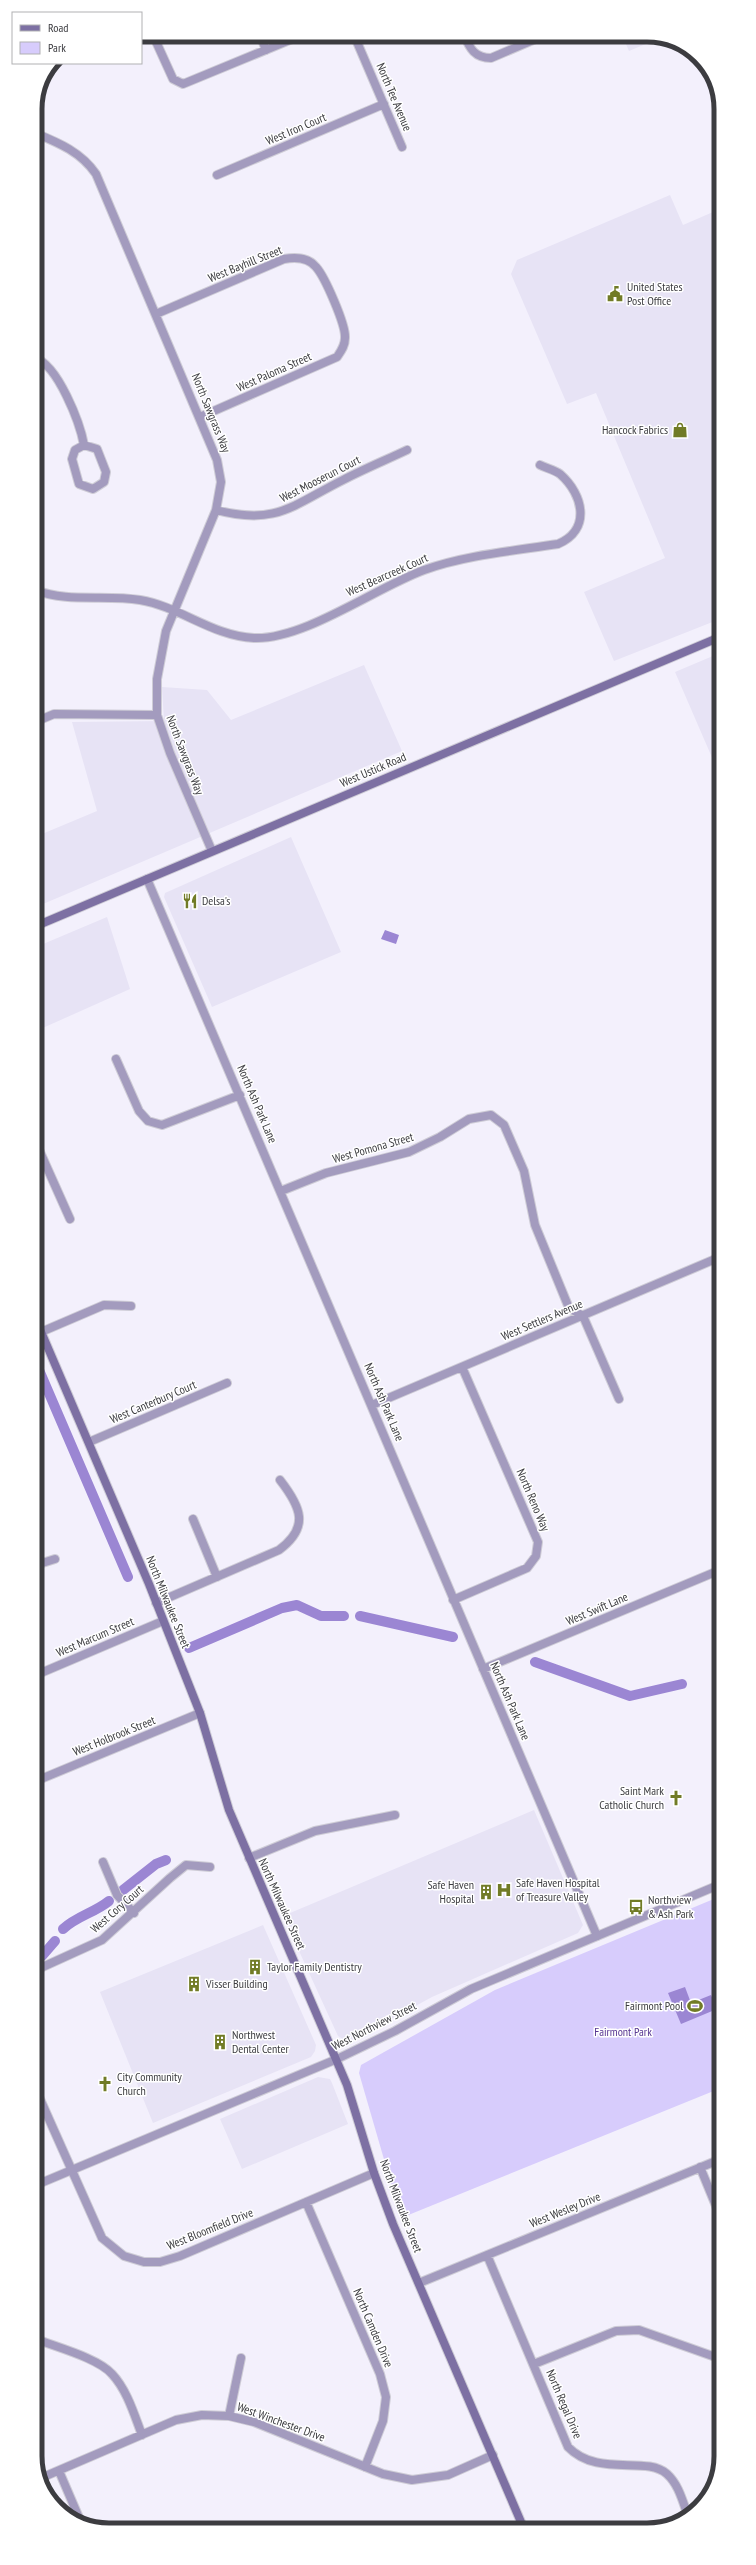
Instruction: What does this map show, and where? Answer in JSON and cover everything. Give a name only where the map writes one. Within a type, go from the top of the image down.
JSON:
[{"type":"main road","name":"West Ustick Road","points":[[42,923],[714,640]]},
{"type":"main road","name":"North Milwaukee Street","points":[[42,1334],[164,1621],[200,1713],[221,1791],[248,1858],[348,2085],[374,2173],[419,2283],[521,2523]]},
{"type":"street","points":[[156,42],[173,79],[183,84],[285,42]]},
{"type":"street","points":[[263,42],[266,50]]},
{"type":"street","name":"North Tee Avenue","points":[[357,42],[402,146]]},
{"type":"street","points":[[467,42],[470,48],[479,57],[491,58],[529,42]]},
{"type":"street","name":"West Iron Court","points":[[217,175],[384,104]]},
{"type":"street","name":"North Sawgrass Way","points":[[42,136],[65,146],[81,156],[96,174],[200,418],[220,471],[220,492],[216,510],[175,611],[160,654],[157,714],[170,753],[212,851]]},
{"type":"street","name":"West Bayhill Street","points":[[156,314],[284,259],[296,257],[306,260],[316,266],[343,326],[345,337]]},
{"type":"street","name":"West Paloma Street","points":[[200,418],[337,357],[343,348],[345,337]]},
{"type":"street","points":[[42,363],[50,368],[76,418],[84,445]]},
{"type":"street","points":[[84,445],[97,448],[106,472],[104,482],[93,489],[79,484],[72,459],[75,450],[84,445]]},
{"type":"street","name":"West Mooserun Court","points":[[216,510],[248,517],[281,512],[342,480],[407,450]]},
{"type":"street","name":"West Bearcreek Court","points":[[175,611],[231,635],[256,638],[280,635],[304,627],[424,570],[462,559],[558,544],[570,539],[578,530],[581,518],[579,505],[570,486],[559,474],[540,466]]},
{"type":"street","points":[[42,591],[66,596],[141,600],[175,611]]},
{"type":"street","points":[[42,719],[54,714],[157,714]]},
{"type":"street","name":"North Ash Park Lane","points":[[147,878],[597,1936]]},
{"type":"street","points":[[116,1059],[139,1111],[148,1121],[162,1125],[240,1095]]},
{"type":"street","name":"West Pomona Street","points":[[281,1192],[326,1173],[409,1152],[440,1137],[469,1119],[491,1115],[504,1125],[524,1171],[535,1225],[569,1308],[583,1316]]},
{"type":"street","points":[[42,1159],[70,1219]]},
{"type":"street","name":"West Settlers Avenue","points":[[372,1405],[714,1260]]},
{"type":"street","points":[[42,1332],[104,1305],[131,1306]]},
{"type":"street","points":[[583,1316],[619,1399]]},
{"type":"street","name":"North Reno Way","points":[[453,1600],[527,1568],[536,1556],[538,1542],[462,1366]]},
{"type":"street","name":"West Canterbury Court","points":[[88,1442],[227,1383]]},
{"type":"street","points":[[156,1603],[279,1550],[294,1536],[300,1519],[298,1508],[280,1480]]},
{"type":"street","points":[[193,1520],[218,1577]]},
{"type":"street","points":[[42,1563],[55,1559]]},
{"type":"street","name":"West Swift Lane","points":[[483,1669],[714,1573]]},
{"type":"street","name":"West Marcum Street","points":[[42,1672],[164,1621]]},
{"type":"street","name":"West Holbrook Street","points":[[42,1779],[200,1713]]},
{"type":"street","points":[[248,1858],[315,1831],[395,1815]]},
{"type":"street","points":[[103,1862],[117,1895],[134,1913]]},
{"type":"street","name":"West Cory Court","points":[[42,1967],[102,1940],[186,1865],[210,1867]]},
{"type":"street","name":"West Northview Street","points":[[42,2183],[337,2059],[395,2031],[472,1988],[714,1887]]},
{"type":"street","name":"West Bloomfield Drive","points":[[42,2104],[102,2238],[124,2256],[144,2262],[160,2262],[180,2256],[374,2173]]},
{"type":"street","name":"West Wesley Drive","points":[[419,2283],[714,2161]]},
{"type":"street","points":[[700,2167],[714,2201]]},
{"type":"street","name":"North Camden Drive","points":[[306,2202],[380,2374],[386,2397],[383,2421],[364,2467]]},
{"type":"street","name":"North Regal Drive","points":[[487,2255],[568,2446],[578,2457],[590,2462],[653,2468],[666,2473],[676,2484],[686,2510]]},
{"type":"street","points":[[534,2364],[616,2330],[628,2329],[639,2330],[714,2357]]},
{"type":"street","points":[[42,2340],[93,2361],[111,2372],[123,2390],[142,2434]]},
{"type":"street","points":[[229,2416],[241,2358]]},
{"type":"street","name":"West Winchester Drive","points":[[45,2476],[176,2420],[202,2415],[229,2416],[254,2422],[383,2474],[412,2480],[448,2474],[493,2455]]},
{"type":"street","points":[[59,2471],[78,2515]]},
{"type":"shaded area","points":[[625,42],[650,42],[629,51]]},
{"type":"shaded area","points":[[670,195],[683,225],[714,212],[714,621],[614,661],[584,592],[665,558],[596,393],[567,404],[511,274],[517,260]]},
{"type":"shaded area","points":[[714,656],[714,762],[675,672]]},
{"type":"shaded area","points":[[364,665],[402,751],[42,904],[42,834],[97,811],[72,722],[164,721],[162,687],[207,690],[231,720]]},
{"type":"shaded area","points":[[291,837],[341,952],[212,1007],[164,897],[165,893]]},
{"type":"shaded area","points":[[107,917],[130,989],[42,1028],[42,944]]},
{"type":"shaded area","points":[[385,930],[399,935],[396,944],[381,939]]},
{"type":"shaded area","points":[[534,1810],[583,1925],[578,1933],[432,1997],[353,2040],[346,2041],[338,2036],[283,1916]]},
{"type":"shaded area","points":[[263,1925],[316,2045],[315,2051],[311,2057],[153,2123],[100,1992]]},
{"type":"shaded area","name":"Fairmont Pool","points":[[685,1987],[691,2003],[711,1995],[714,2002],[714,2010],[681,2024],[668,1993]]},
{"type":"shaded area","points":[[318,2077],[330,2079],[348,2124],[242,2169],[220,2119]]},
{"type":"green space","name":"Fairmont Park","points":[[714,1899],[714,2091],[401,2218],[359,2073],[361,2065],[495,1990]]},
{"type":"waterway","points":[[42,1377],[128,1577]]},
{"type":"waterway","points":[[189,1648],[282,1608],[297,1605],[321,1616],[344,1616]]},
{"type":"waterway","points":[[360,1616],[453,1637]]},
{"type":"waterway","points":[[535,1662],[630,1696],[682,1684]]},
{"type":"waterway","points":[[123,1890],[156,1864],[166,1860]]},
{"type":"waterway","points":[[63,1929],[109,1901]]},
{"type":"waterway","points":[[42,1956],[55,1941]]},
{"type":"place","name":"United States Post Office","points":[[615,294]]},
{"type":"place","name":"Hancock Fabrics","points":[[680,430]]},
{"type":"place","name":"Delsa's","points":[[190,901]]},
{"type":"place","name":"Saint Mark Catholic Church","points":[[676,1798]]},
{"type":"place","name":"Safe Haven Hospital of Treasure Valley","points":[[504,1890]]},
{"type":"place","name":"Safe Haven Hospital","points":[[486,1892]]},
{"type":"place","name":"Northview & Ash Park","points":[[636,1907]]},
{"type":"place","name":"Taylor Family Dentistry","points":[[255,1967]]},
{"type":"place","name":"Visser Building","points":[[194,1984]]},
{"type":"place","name":"Fairmont Pool","points":[[695,2006]]},
{"type":"place","name":"Northwest Dental Center","points":[[220,2042]]},
{"type":"place","name":"City Community Church","points":[[105,2084]]}]
